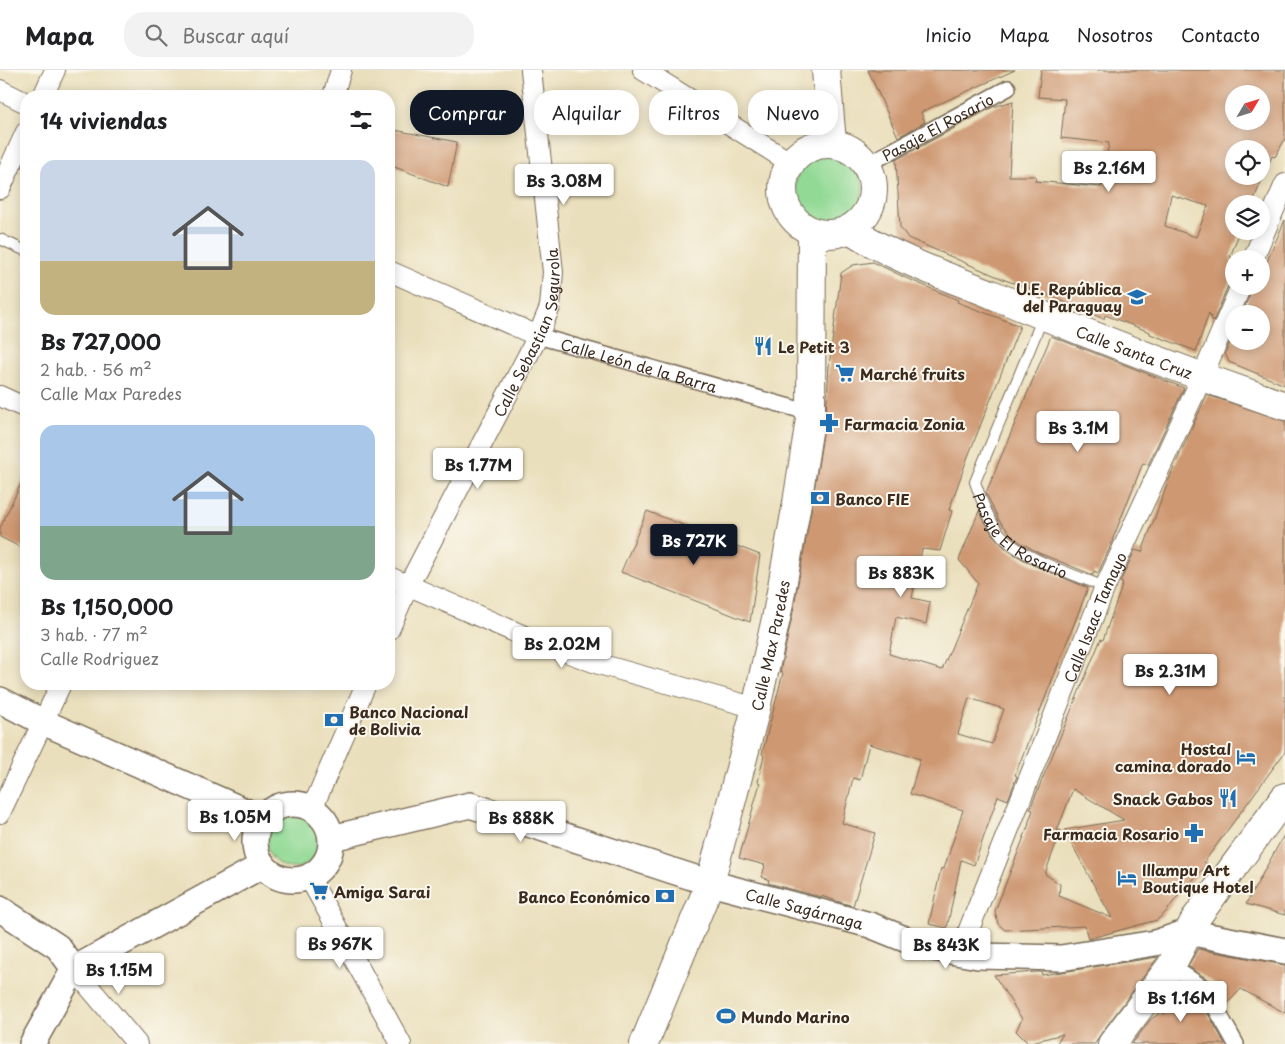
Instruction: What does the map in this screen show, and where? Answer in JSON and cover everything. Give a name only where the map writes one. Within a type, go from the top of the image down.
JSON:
[{"type":"main road","points":[[826,70],[832,144]]},
{"type":"main road","points":[[832,144],[846,147],[857,154],[866,165],[873,182],[872,200],[864,217],[850,229],[838,234],[825,234],[812,232],[793,218],[783,197],[783,185],[791,163],[802,152],[816,145],[832,144]]},
{"type":"main road","name":"Calle Santa Cruz","points":[[850,229],[884,249],[1043,316],[1202,377],[1285,406]]},
{"type":"main road","name":"Calle Max Paredes","points":[[644,1044],[710,883],[756,708],[777,614],[811,413],[812,232]]},
{"type":"main road","points":[[1112,1044],[1171,966],[1196,918],[1285,797]]},
{"type":"street","points":[[46,90],[55,70]]},
{"type":"street","points":[[335,90],[341,70]]},
{"type":"street","name":"Calle Sebastian Segurola","points":[[395,616],[408,586],[538,336],[550,307],[552,272],[531,70]]},
{"type":"street","points":[[643,70],[791,163]]},
{"type":"street","name":"Pasaje El Rosario","points":[[866,165],[1008,88]]},
{"type":"street","points":[[0,90],[20,100]]},
{"type":"street","points":[[0,188],[20,145]]},
{"type":"street","points":[[1257,250],[1285,184]]},
{"type":"street","name":"Calle León de la Barra","points":[[395,274],[538,336],[811,413]]},
{"type":"street","name":"Calle Isaac Tamayo","points":[[960,952],[1104,587],[1202,377],[1237,295]]},
{"type":"street","points":[[0,396],[20,405]]},
{"type":"street","points":[[395,580],[531,639],[599,664],[756,708]]},
{"type":"street","points":[[0,813],[58,690]]},
{"type":"street","points":[[312,809],[363,690]]},
{"type":"street","points":[[0,700],[43,722],[263,819]]},
{"type":"street","points":[[285,805],[302,805],[312,809],[322,816],[332,838],[331,850],[327,861],[309,877],[284,880],[272,874],[263,865],[257,854],[255,842],[257,830],[263,819],[270,811],[285,805]]},
{"type":"street","name":"Calle Sagárnaga","points":[[332,838],[470,805],[710,883],[870,925],[922,946],[978,956],[1061,958],[1155,943],[1188,932],[1285,951]]},
{"type":"street","points":[[32,1044],[74,969],[263,865]]},
{"type":"street","points":[[309,877],[401,1044]]},
{"type":"street","points":[[0,909],[58,947],[137,1044]]},
{"type":"street","points":[[1171,966],[1205,989],[1236,1044]]},
{"type":"lane","points":[[0,239],[20,248]]},
{"type":"lane","name":"Pasaje El Rosario","points":[[1043,316],[975,482],[984,507],[1002,536],[1023,553],[1104,587]]},
{"type":"green space","points":[[836,155],[848,161],[857,170],[863,182],[861,202],[853,213],[836,223],[822,223],[805,213],[797,202],[795,182],[805,165],[816,157]]},
{"type":"green space","points":[[293,814],[303,816],[312,822],[318,831],[320,841],[318,851],[312,860],[303,866],[293,868],[283,866],[274,860],[268,851],[266,841],[268,831],[274,822],[283,816]]},
{"type":"building","points":[[868,70],[1015,70],[921,112],[925,122],[898,137]]},
{"type":"building","points":[[1041,70],[1285,70],[1285,139],[1275,157],[1272,156],[1270,161],[1270,140],[1225,140],[1225,185],[1260,185],[1256,195],[1225,195],[1225,240],[1237,240],[1233,250],[1225,250],[1225,293],[1213,322],[1209,313],[1196,351],[1105,315],[1104,319],[1046,294],[1005,280],[908,238],[900,227],[896,160],[993,107],[1013,101],[1009,176],[1036,176],[1035,181],[1101,187],[1109,143],[1061,138],[1065,99],[1038,97]],"holes":[[[1171,195],[1208,206],[1196,237],[1165,226]]]},
{"type":"building","points":[[395,130],[410,133],[410,135],[420,135],[457,142],[448,187],[395,167]]},
{"type":"building","points":[[1285,220],[1285,385],[1229,362],[1225,353],[1226,350],[1270,350],[1270,305],[1246,305],[1249,295],[1270,295],[1270,254]]},
{"type":"building","points":[[873,262],[958,300],[957,302],[1020,326],[967,459],[949,510],[952,511],[940,551],[922,549],[912,598],[930,602],[926,624],[896,617],[889,654],[942,670],[978,583],[959,560],[979,511],[992,534],[1007,550],[1033,565],[1088,588],[1015,775],[1017,776],[1008,800],[998,796],[974,865],[961,860],[947,928],[929,924],[941,868],[944,869],[963,810],[910,794],[920,759],[869,744],[860,780],[853,778],[842,823],[875,833],[853,906],[768,883],[769,880],[762,877],[765,865],[739,858],[760,783],[758,782],[764,755],[762,754],[783,673],[780,672],[792,617],[826,415],[829,366],[841,273],[853,265]],"holes":[[[969,698],[1004,709],[992,744],[958,734]]]},
{"type":"building","points":[[1051,336],[1184,388],[1148,465],[1143,463],[1113,541],[1098,573],[1094,571],[1093,575],[1039,553],[1015,539],[999,520],[986,493]]},
{"type":"building","points":[[1207,395],[1285,421],[1285,752],[1204,862],[1208,864],[1186,885],[1166,912],[1157,920],[1088,939],[1085,926],[1005,930],[998,924],[995,911],[1029,824],[1033,810],[1030,809],[1101,639],[1103,640],[1123,583],[1120,582],[1135,550],[1142,552],[1171,474]],"holes":[[[1073,789],[1124,820],[1064,830],[1112,918],[1059,896],[1060,884],[1045,874],[1061,830],[1057,831]]]},
{"type":"building","points":[[20,486],[20,547],[0,537],[0,528]]},
{"type":"building","points":[[647,511],[760,555],[750,622],[621,572]]},
{"type":"building","points":[[1285,833],[1285,915],[1246,904]]},
{"type":"building","points":[[1198,949],[1285,965],[1285,1013],[1241,989],[1225,1006],[1214,986],[1218,986],[1188,966]]},
{"type":"building","points":[[1158,957],[1095,1044],[1056,1044],[1063,1034],[1028,1043],[1016,1031],[1022,1019],[994,975],[1041,972],[1042,975]]},
{"type":"building","points":[[1182,986],[1198,996],[1225,1044],[1132,1044],[1151,1019],[1163,1011],[1164,1014],[1167,1002]]},
{"type":"place","name":"U.E. República del Paraguay","points":[[1137,297]]},
{"type":"place","name":"Le Petit 3","points":[[763,346]]},
{"type":"place","name":"Marché fruits","points":[[845,373]]},
{"type":"place","name":"Farmacia Zonia","points":[[829,423]]},
{"type":"place","name":"Banco FIE","points":[[820,498]]},
{"type":"place","name":"Banco Nacional de Bolivia","points":[[334,720]]},
{"type":"place","name":"Hostal camina dorado","points":[[1246,757]]},
{"type":"place","name":"Snack Gabos","points":[[1228,798]]},
{"type":"place","name":"Farmacia Rosario","points":[[1194,833]]},
{"type":"place","name":"Illampu Art Boutique Hotel","points":[[1127,878]]},
{"type":"place","name":"Amiga Sarai","points":[[319,891]]},
{"type":"place","name":"Banco Económico","points":[[665,896]]},
{"type":"place","name":"Mundo Marino","points":[[726,1016]]}]
